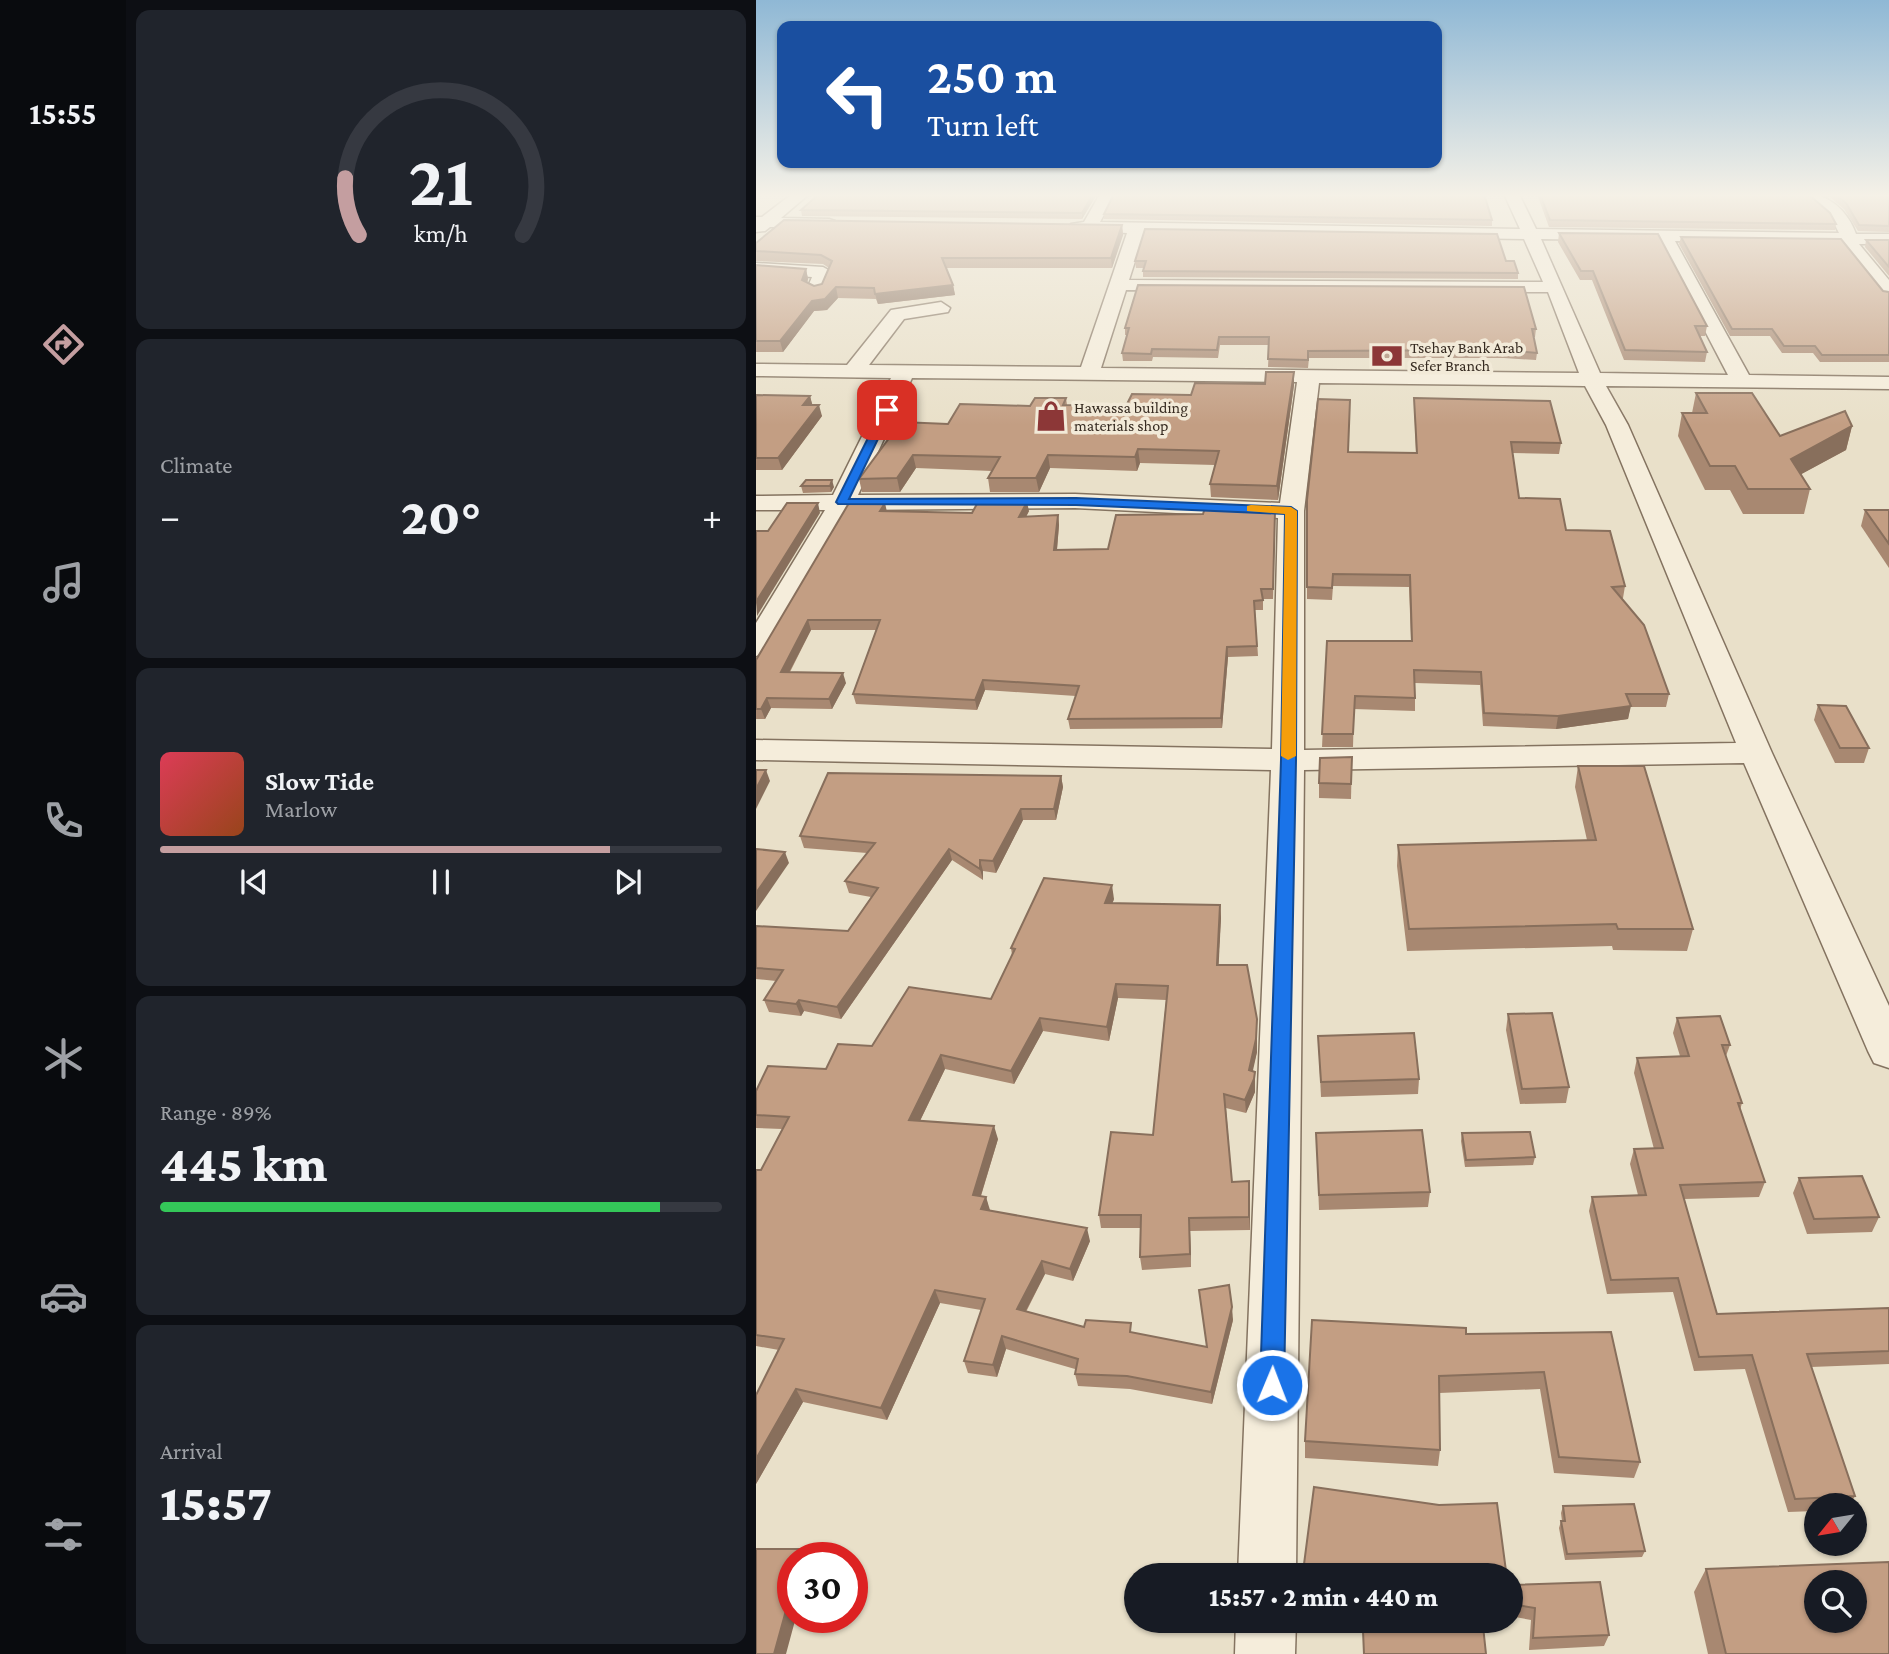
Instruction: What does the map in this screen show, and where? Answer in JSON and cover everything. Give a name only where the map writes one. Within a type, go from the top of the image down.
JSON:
[{"type":"street","points":[[809,271],[823,272],[816,289]]},
{"type":"street","points":[[1089,373],[1124,271]]},
{"type":"street","points":[[1548,271],[1592,379],[1617,425],[1756,753],[1889,1051]]},
{"type":"street","points":[[1683,271],[1742,382]]},
{"type":"street","points":[[1872,271],[1889,292]]},
{"type":"street","points":[[1120,285],[1555,287]]},
{"type":"street","points":[[855,370],[898,314],[941,308]]},
{"type":"street","points":[[756,370],[1889,383]]},
{"type":"street","points":[[756,646],[842,502],[905,370]]},
{"type":"street","points":[[1267,1563],[1288,760],[1291,511],[1309,375]]},
{"type":"street","points":[[756,503],[1076,501],[1291,511]]},
{"type":"street","points":[[756,750],[1288,760],[1756,753]]},
{"type":"street","points":[[1265,1654],[1266,1633]]},
{"type":"building","points":[[756,271],[805,271],[802,280],[814,286],[822,284],[828,271],[947,271],[953,285],[875,294],[874,288],[836,287],[825,299],[812,301],[780,341],[756,341]]},
{"type":"building","points":[[1178,271],[1517,271],[1518,273]]},
{"type":"building","points":[[1593,271],[1678,271],[1707,326],[1695,326],[1707,352],[1625,350]]},
{"type":"building","points":[[1700,271],[1867,271],[1883,291],[1889,292],[1889,355],[1822,355],[1815,346],[1784,346],[1772,329],[1732,329]]},
{"type":"building","points":[[1138,285],[1524,287],[1536,329],[1532,329],[1537,353],[1504,350],[1308,351],[1308,360],[1268,359],[1269,337],[1219,337],[1217,350],[1152,349],[1151,354],[1122,353],[1129,328],[1125,328]]},
{"type":"building","points":[[1266,372],[1294,372],[1277,486],[1210,484],[1219,451],[1138,449],[1135,457],[1048,455],[1036,478],[988,478],[1000,457],[913,455],[897,478],[859,479],[901,422],[948,424],[960,404],[1030,406],[1035,398],[1066,398],[1063,405],[1126,406],[1132,394],[1191,395],[1195,383],[1265,384]]},
{"type":"building","points":[[1696,393],[1752,393],[1780,436],[1845,411],[1852,426],[1791,459],[1810,489],[1748,489],[1735,466],[1710,466],[1682,413],[1707,413]]},
{"type":"building","points":[[756,395],[810,396],[803,405],[819,405],[778,458],[756,458]]},
{"type":"building","points":[[1414,398],[1550,401],[1561,443],[1511,442],[1519,498],[1560,499],[1566,530],[1610,531],[1625,586],[1612,587],[1644,625],[1669,694],[1626,694],[1631,706],[1558,716],[1484,713],[1481,672],[1414,670],[1415,698],[1355,696],[1353,734],[1322,734],[1327,641],[1412,641],[1410,575],[1333,574],[1332,588],[1307,587],[1307,500],[1318,399],[1350,400],[1348,452],[1417,453]]},
{"type":"building","points":[[806,480],[832,480],[830,486],[801,486]]},
{"type":"building","points":[[978,502],[1027,502],[1019,517],[1058,515],[1054,550],[1108,549],[1116,515],[1203,514],[1205,508],[1275,511],[1273,589],[1261,589],[1263,600],[1254,601],[1257,646],[1227,647],[1221,718],[1068,719],[1079,686],[983,680],[975,700],[853,694],[880,620],[808,620],[781,672],[843,673],[829,699],[767,698],[761,709],[756,709],[756,660],[849,503],[885,503],[880,511],[972,513]]},
{"type":"building","points":[[787,503],[818,503],[756,602],[756,531],[768,531]]},
{"type":"building","points":[[1865,510],[1889,510],[1889,544]]},
{"type":"building","points":[[1818,705],[1846,706],[1869,748],[1840,748]]},
{"type":"building","points":[[1352,757],[1351,784],[1319,783],[1320,758]]},
{"type":"building","points":[[1578,766],[1644,766],[1693,929],[1618,929],[1616,924],[1409,929],[1398,845],[1596,840]]},
{"type":"building","points":[[756,770],[766,770],[756,789]]},
{"type":"building","points":[[828,773],[1061,776],[1054,809],[1021,809],[993,861],[980,860],[980,869],[949,849],[837,1007],[799,1000],[796,1004],[764,1000],[783,970],[756,968],[756,926],[848,931],[878,888],[845,881],[875,843],[800,836]]},
{"type":"building","points":[[756,849],[785,852],[756,893]]},
{"type":"building","points":[[1044,878],[1112,885],[1105,903],[1220,905],[1217,965],[1247,965],[1257,1019],[1256,1039],[1249,1070],[1255,1072],[1254,1079],[1245,1100],[1224,1094],[1232,1182],[1249,1181],[1249,1217],[1189,1218],[1190,1254],[1140,1257],[1141,1215],[1099,1215],[1111,1132],[1153,1135],[1168,986],[1116,984],[1107,1027],[1040,1018],[1011,1071],[941,1055],[909,1120],[994,1126],[973,1195],[986,1197],[981,1209],[1087,1228],[1070,1269],[1042,1261],[1017,1309],[1084,1327],[1086,1320],[1131,1323],[1130,1332],[1207,1347],[1199,1290],[1229,1285],[1232,1307],[1211,1392],[1127,1376],[1075,1374],[1078,1359],[1002,1336],[993,1365],[964,1361],[985,1299],[935,1290],[881,1408],[796,1389],[756,1459],[756,1395],[784,1339],[756,1335],[756,1170],[761,1170],[789,1117],[756,1115],[756,1091],[768,1066],[826,1069],[838,1044],[872,1046],[909,987],[991,999],[1015,949],[1011,948]]},
{"type":"building","points":[[1552,1013],[1569,1087],[1522,1089],[1508,1014]]},
{"type":"building","points":[[1720,1016],[1730,1045],[1722,1045],[1742,1103],[1738,1103],[1765,1182],[1680,1185],[1717,1314],[1889,1308],[1889,1351],[1807,1354],[1854,1493],[1804,1493],[1804,1499],[1795,1499],[1752,1355],[1699,1357],[1678,1278],[1611,1280],[1592,1197],[1646,1195],[1634,1149],[1663,1148],[1637,1058],[1689,1056],[1677,1018]]},
{"type":"building","points":[[1414,1033],[1419,1079],[1321,1082],[1318,1036]]},
{"type":"building","points":[[1422,1130],[1430,1192],[1319,1195],[1316,1133]]},
{"type":"building","points":[[1530,1132],[1535,1157],[1466,1160],[1462,1133]]},
{"type":"building","points":[[1862,1176],[1879,1217],[1814,1219],[1799,1178]]},
{"type":"building","points":[[1312,1320],[1466,1328],[1466,1334],[1611,1332],[1640,1462],[1559,1457],[1544,1372],[1439,1376],[1440,1450],[1305,1441]]},
{"type":"building","points":[[1314,1487],[1439,1505],[1497,1503],[1505,1563],[1304,1563]]},
{"type":"building","points":[[1634,1504],[1645,1551],[1567,1554],[1561,1521],[1565,1521],[1563,1506]]},
{"type":"building","points":[[756,1549],[777,1549],[777,1633],[780,1633],[774,1654],[756,1654]]},
{"type":"building","points":[[1889,1562],[1889,1654],[1726,1654],[1706,1569]]},
{"type":"building","points":[[1600,1582],[1609,1635],[1533,1638],[1535,1608],[1523,1606],[1523,1585]]},
{"type":"building","points":[[1363,1633],[1484,1633],[1486,1654],[1364,1654]]},
{"type":"slow traffic","points":[[1251,508],[1291,511],[1288,756]]},
{"type":"place","name":"Tsehay Bank Arab Sefer Branch","points":[[1387,356]]},
{"type":"place","name":"Hawassa building materials shop","points":[[1051,416]]},
{"type":"route","points":[[887,410],[842,502],[1076,501],[1291,511],[1288,760],[1272,1385]]}]
